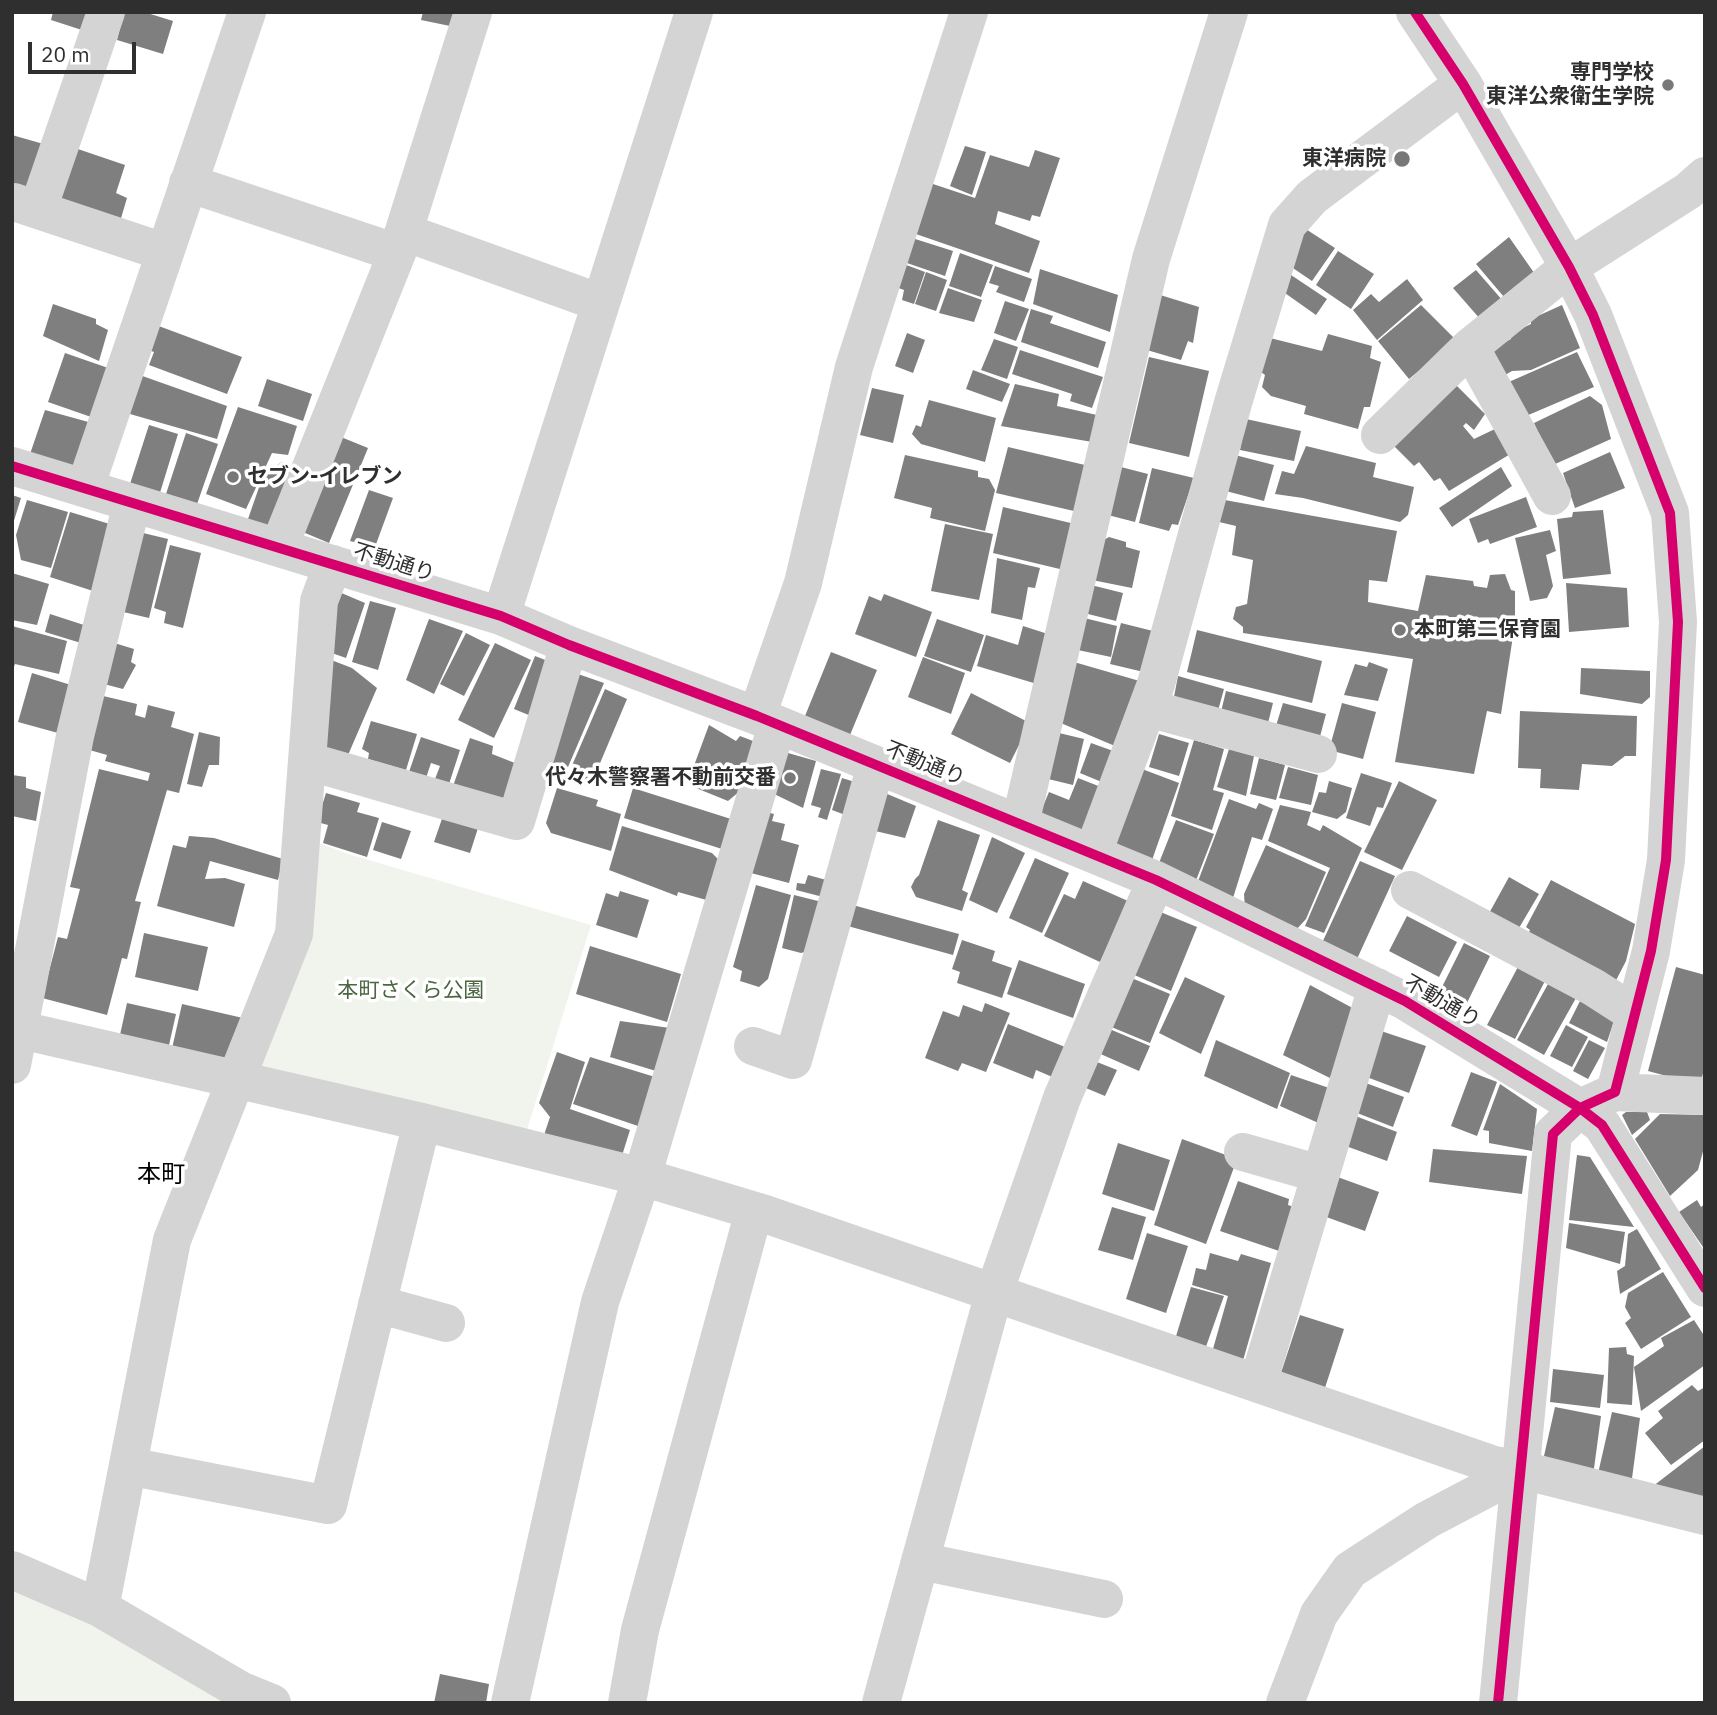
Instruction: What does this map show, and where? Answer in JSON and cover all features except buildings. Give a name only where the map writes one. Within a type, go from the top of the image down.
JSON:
[{"type":"street","points":[[106,12],[25,205],[164,252]]},
{"type":"street","points":[[85,488],[247,12]]},
{"type":"street","points":[[279,547],[400,243],[472,12]]},
{"type":"street","points":[[501,616],[694,12]]},
{"type":"street","points":[[510,1703],[600,1302],[642,1177],[767,721],[854,367],[969,12]]},
{"type":"street","points":[[1020,824],[1151,259],[1229,12]]},
{"type":"street","points":[[1415,12],[1463,84],[1569,267],[1593,315],[1670,513],[1690,581],[1678,622],[1666,860],[1651,951],[1615,1092]]},
{"type":"street","points":[[1093,853],[1156,684],[1233,403],[1287,225],[1312,197],[1463,84]]},
{"type":"street","points":[[188,183],[601,303]]},
{"type":"street","points":[[1380,435],[1470,347],[1569,267],[1699,193]]},
{"type":"street","points":[[1470,347],[1552,496]]},
{"type":"street","name":"不動通り","points":[[12,466],[501,616],[1093,853],[1156,880],[1377,987],[1405,1001],[1580,1108],[1602,1125],[1705,1288]]},
{"type":"street","points":[[132,503],[75,736],[14,1041],[236,1078],[642,1177],[754,1211],[1494,1465],[1705,1516]]},
{"type":"street","points":[[100,1608],[172,1240],[294,934],[319,601],[333,564]]},
{"type":"street","points":[[307,761],[516,821],[569,645]]},
{"type":"street","points":[[1147,708],[1318,754]]},
{"type":"street","points":[[753,1046],[793,1059],[876,765]]},
{"type":"street","points":[[881,1703],[994,1293],[1062,1098],[1156,880]]},
{"type":"street","points":[[1410,890],[1593,988],[1635,1014]]},
{"type":"street","points":[[1258,1383],[1377,987]]},
{"type":"street","points":[[1498,1703],[1553,1134],[1580,1108],[1615,1092],[1705,1096]]},
{"type":"street","points":[[128,1466],[328,1505],[422,1122]]},
{"type":"street","points":[[1243,1152],[1320,1174]]},
{"type":"street","points":[[626,1703],[640,1630],[754,1211]]},
{"type":"street","points":[[377,1304],[446,1324]]},
{"type":"street","points":[[1284,1703],[1320,1614],[1350,1570],[1427,1520],[1522,1470]]},
{"type":"street","points":[[920,1561],[1104,1599]]},
{"type":"street","points":[[12,1570],[100,1608],[240,1690],[272,1703]]},
{"type":"green space","name":"本町さくら公園","points":[[308,839],[348,854],[591,925],[525,1136],[257,1074]]},
{"type":"green space","points":[[12,1587],[56,1604],[226,1703],[12,1703]]},
{"type":"cycle path","points":[[1415,12],[1463,84],[1569,267],[1593,315],[1670,513],[1678,622],[1666,860],[1651,951],[1615,1092],[1580,1108],[1553,1134],[1498,1703]]},
{"type":"cycle path","points":[[12,466],[501,616],[569,645],[757,716],[1156,880],[1405,1001],[1580,1108],[1602,1125],[1705,1288]]},
{"type":"place","name":"専門学校 東洋公衆衛生学院","points":[[1668,85]]},
{"type":"place","name":"東洋病院","points":[[1402,159]]},
{"type":"place","name":"セブン-イレブン","points":[[233,477]]},
{"type":"place","name":"本町第二保育園","points":[[1400,630]]},
{"type":"place","name":"代々木警察署不動前交番","points":[[790,778]]},
{"type":"district","name":"本町","points":[[161,1175]]}]
